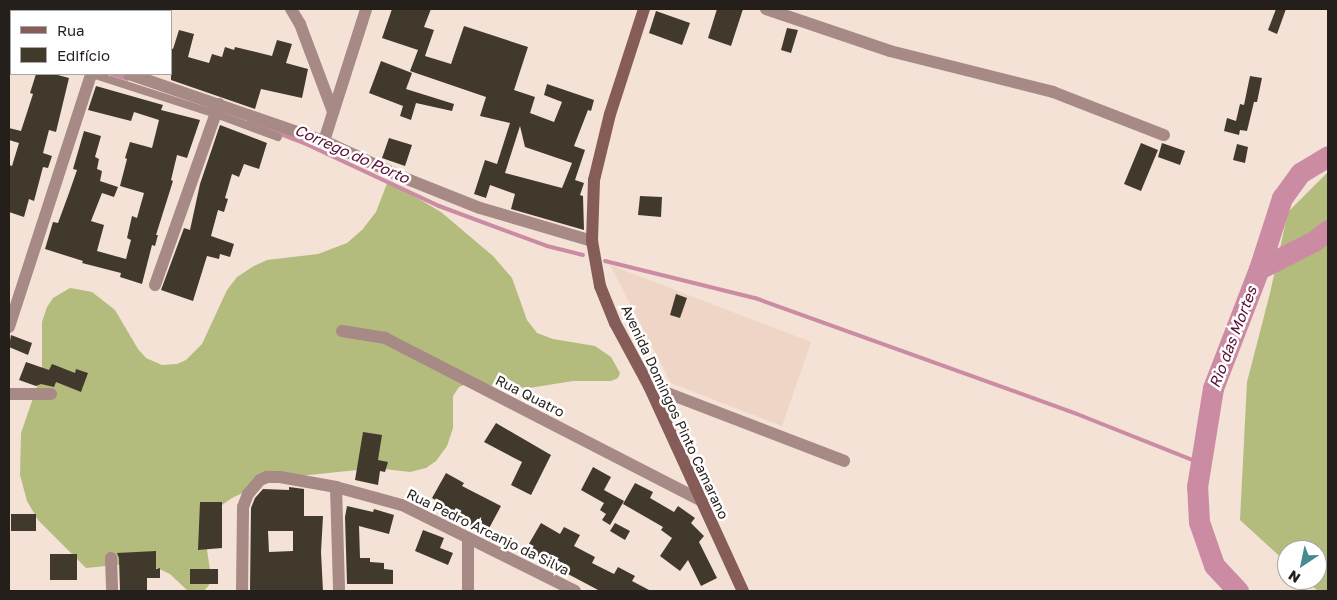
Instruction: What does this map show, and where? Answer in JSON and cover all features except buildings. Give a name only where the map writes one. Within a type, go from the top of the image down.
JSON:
[{"type":"main road","name":"Avenida Domingos Pinto Camarano","points":[[644,9],[610,114],[594,180],[592,241],[600,286],[614,323],[649,386],[743,591]]},
{"type":"street","points":[[291,9],[300,24],[333,112]]},
{"type":"street","points":[[324,141],[366,9]]},
{"type":"street","points":[[766,9],[890,51],[1053,92],[1164,135]]},
{"type":"street","points":[[9,327],[91,75]]},
{"type":"street","points":[[132,75],[217,109],[324,141],[402,177],[480,208],[592,241]]},
{"type":"street","points":[[155,285],[217,109]]},
{"type":"street","name":"Rua Quatro","points":[[342,331],[385,338],[700,500]]},
{"type":"street","points":[[649,386],[844,461]]},
{"type":"street","points":[[9,394],[51,394]]},
{"type":"street","name":"Rua Pedro Arcanjo da Silva","points":[[242,591],[243,507],[248,494],[254,486],[267,477],[280,476],[336,487],[402,505],[576,591]]},
{"type":"street","points":[[336,487],[339,591]]},
{"type":"street","points":[[468,538],[468,591]]},
{"type":"street","points":[[111,558],[112,591]]},
{"type":"lane","points":[[95,75],[217,109],[278,137]]},
{"type":"shaded area","points":[[610,265],[811,342],[782,426],[671,383]]},
{"type":"green space","points":[[1328,172],[1328,591],[1317,590],[1327,590],[1327,540],[1277,540],[1277,554],[1240,520],[1247,382],[1288,212]]},
{"type":"green space","points":[[388,181],[441,212],[493,256],[512,278],[527,320],[537,333],[553,339],[595,346],[611,357],[620,373],[618,378],[611,381],[573,381],[529,388],[466,384],[459,387],[453,396],[453,428],[447,446],[436,461],[426,468],[410,472],[376,468],[290,477],[259,485],[232,498],[215,510],[205,536],[211,577],[209,585],[204,591],[188,591],[170,574],[153,566],[126,564],[86,568],[38,520],[27,501],[20,475],[21,433],[42,372],[42,322],[47,307],[53,298],[70,288],[92,292],[115,310],[138,349],[146,358],[162,365],[177,364],[186,360],[202,344],[227,290],[237,277],[267,260],[318,254],[347,243],[362,230],[376,212]]},
{"type":"waterway","name":"Corrego do Porto","points":[[115,75],[127,79]]},
{"type":"waterway","name":"Corrego do Porto","points":[[249,122],[306,144],[439,206],[547,246],[583,255]]},
{"type":"waterway","name":"Rio das Mortes","points":[[1238,591],[1214,565],[1199,522],[1197,487],[1213,388],[1259,269],[1282,198],[1300,173],[1328,156]]},
{"type":"waterway","points":[[1259,269],[1314,241],[1328,230]]},
{"type":"waterway","points":[[605,261],[755,298],[1077,414],[1200,463]]}]
